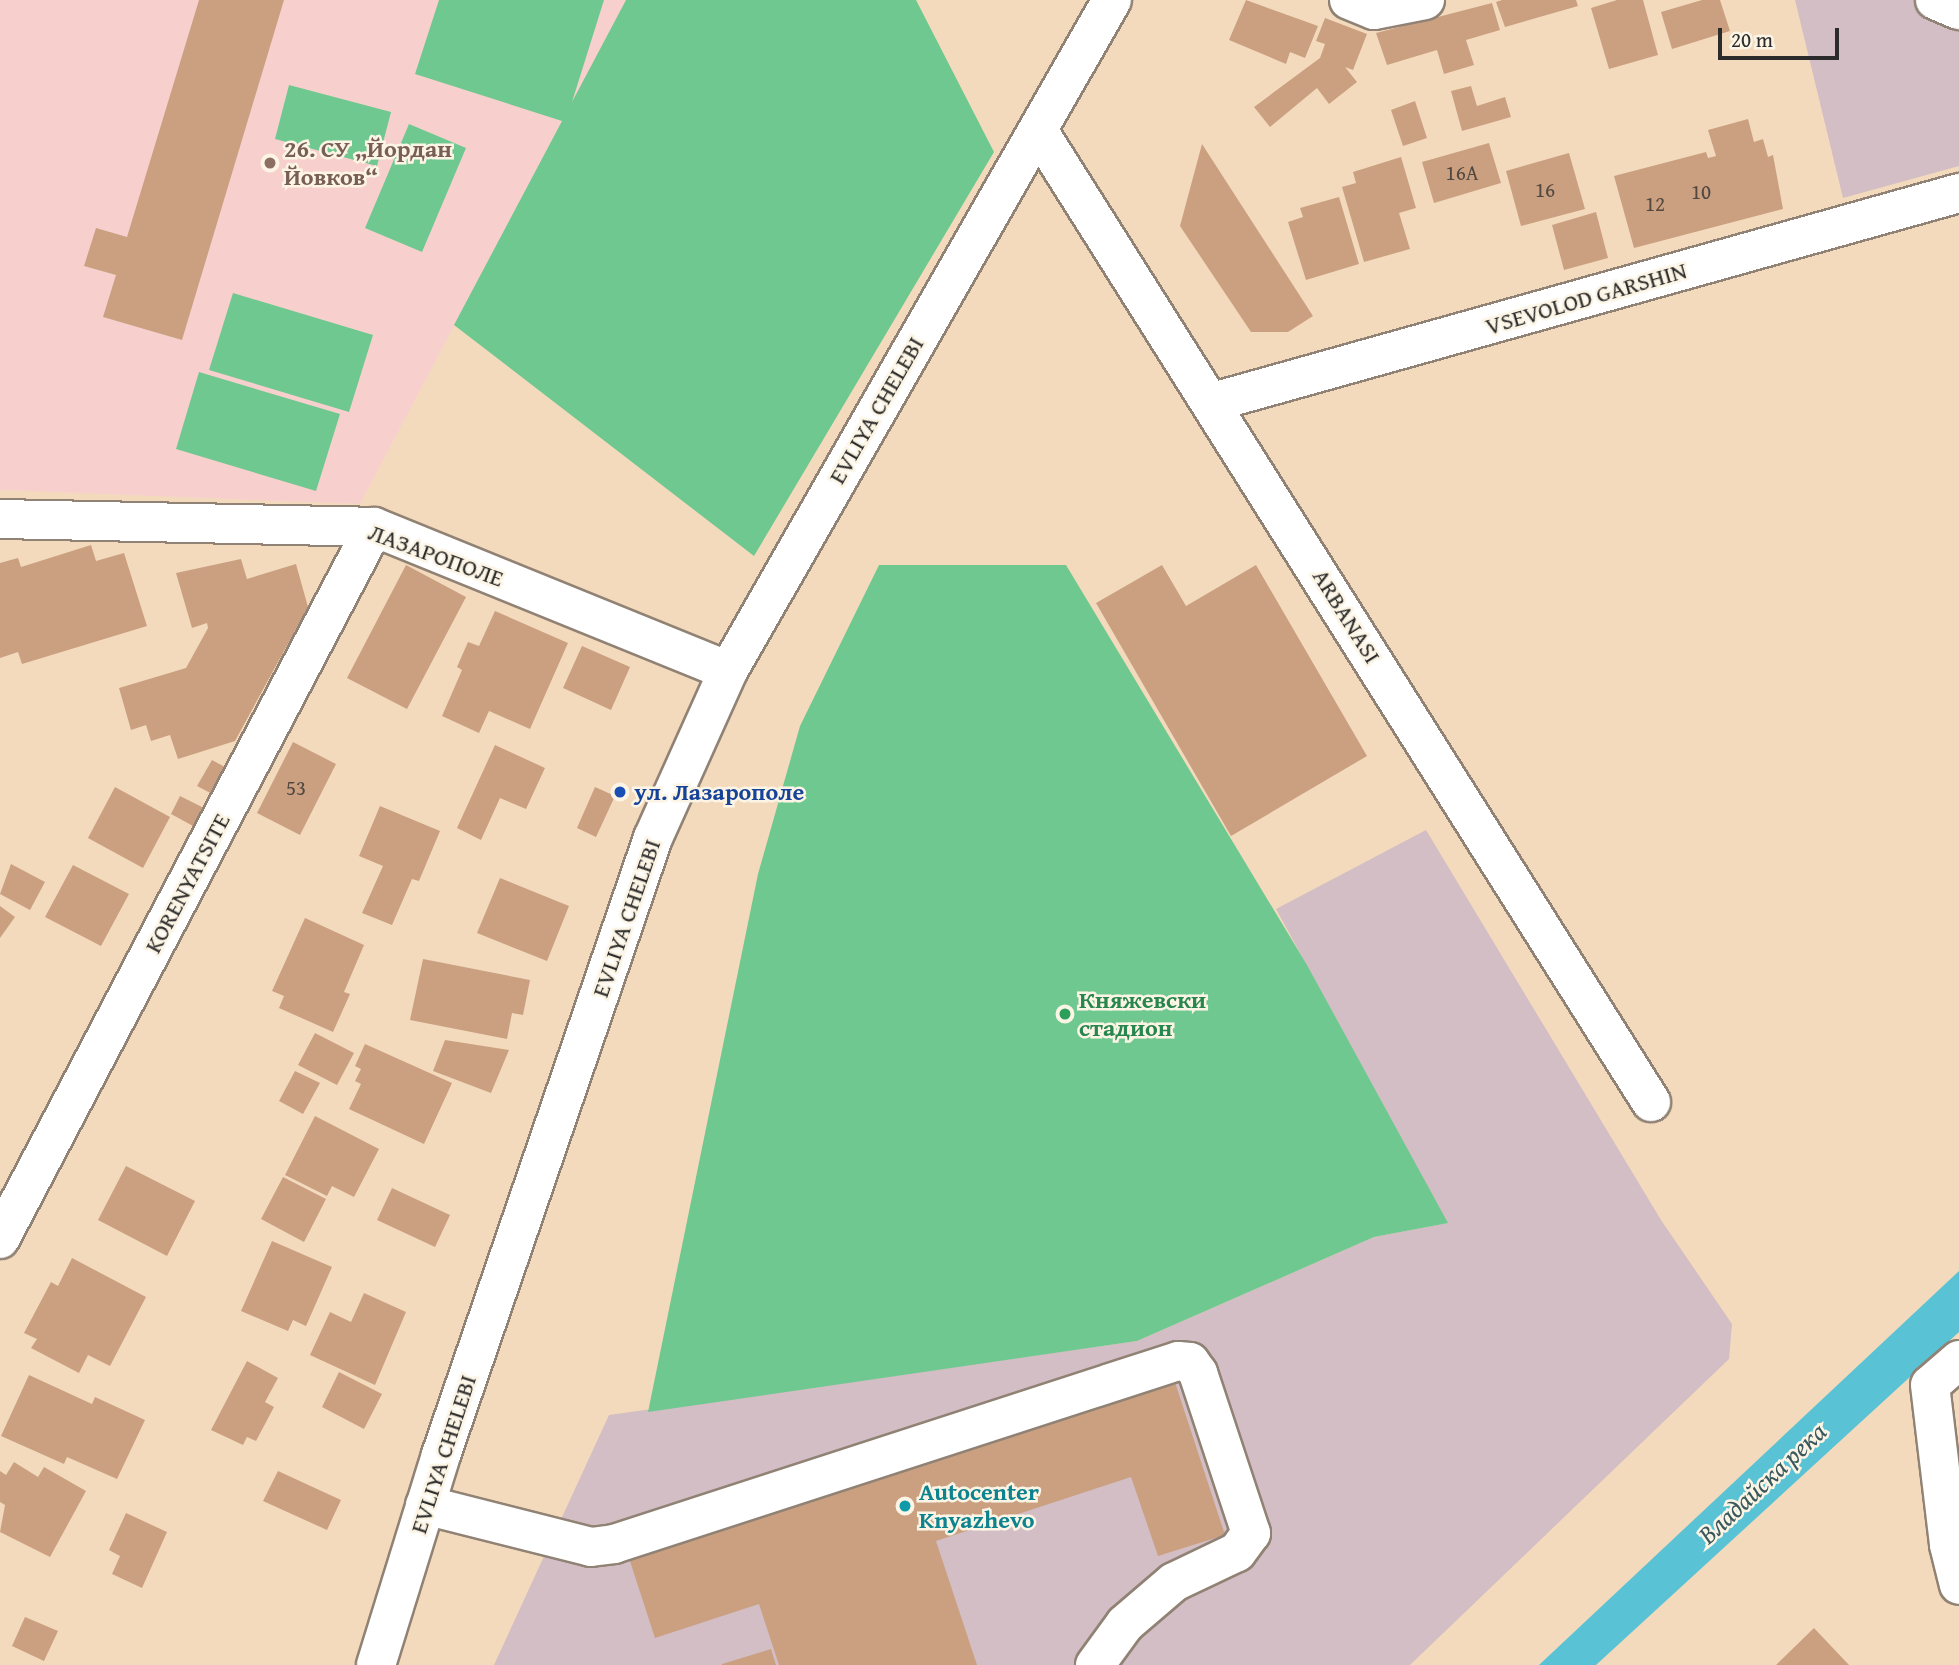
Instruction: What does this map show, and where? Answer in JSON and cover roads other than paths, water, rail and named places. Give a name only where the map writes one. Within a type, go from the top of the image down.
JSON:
[{"type":"street","points":[[1349,0],[1374,10],[1425,0]]},
{"type":"street","points":[[1935,0],[1959,10]]},
{"type":"street","name":"EVLIYA CHELEBI","points":[[376,1665],[425,1505],[653,838],[728,671],[1039,131],[1102,3]]},
{"type":"street","name":"ARBANASI","points":[[1039,131],[1213,402],[1651,1102]]},
{"type":"street","name":"VSEVOLOD GARSHIN","points":[[1213,402],[1959,193]]},
{"type":"street","name":"ЛАЗАРОПОЛЕ","points":[[0,519],[374,527],[728,671]]},
{"type":"street","name":"KORENYATSITE","points":[[0,1239],[374,527]]},
{"type":"street","points":[[1959,1360],[1930,1385],[1949,1545],[1959,1585]]},
{"type":"street","points":[[425,1505],[591,1547],[614,1544],[1178,1361],[1190,1362],[1198,1373],[1251,1533],[1247,1544],[1237,1552],[1174,1582],[1125,1624],[1096,1665]]},
{"type":"water","name":"Владайска река","points":[[1959,1271],[1959,1332],[1596,1665],[1539,1665]]},
{"type":"place","name":"26. СУ „Йордан Йовков“","points":[[270,163]]},
{"type":"place","name":"ул. Лазарополе","points":[[620,792]]},
{"type":"place","name":"Княжевски стадион","points":[[1065,1014]]},
{"type":"place","name":"Autocenter Knyazhevo","points":[[905,1506]]}]
